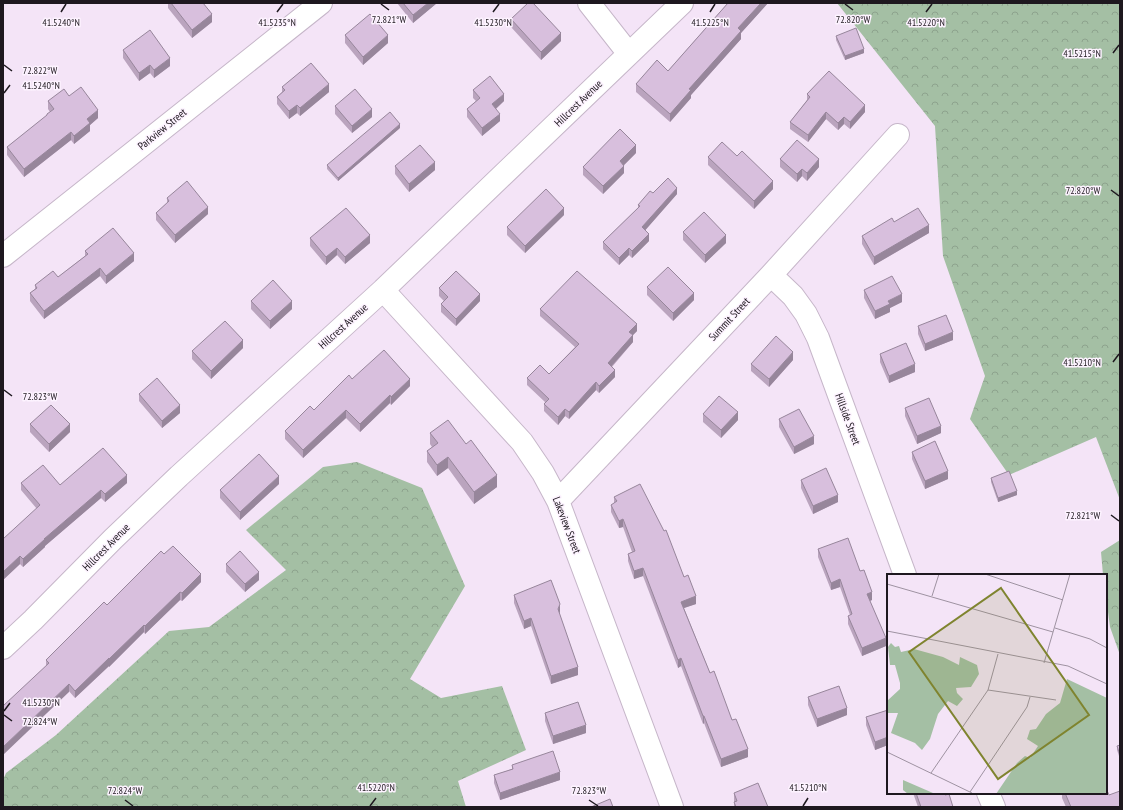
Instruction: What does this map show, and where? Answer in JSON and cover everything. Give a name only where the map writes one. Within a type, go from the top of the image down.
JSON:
[{"type":"street","name":"Parkview Street","points":[[3,256],[321,3]]},
{"type":"street","points":[[589,3],[629,54]]},
{"type":"street","name":"Hillcrest Avenue","points":[[3,648],[118,534],[383,290],[682,3]]},
{"type":"street","name":"Summit Street","points":[[558,501],[771,275],[898,135]]},
{"type":"street","name":"Hillside Street","points":[[771,275],[793,296],[806,314],[818,338],[905,574]]},
{"type":"street","name":"Lakeview Street","points":[[383,290],[522,442],[543,472],[558,501],[672,807]]},
{"type":"street","points":[[988,794],[994,807]]},
{"type":"green space","points":[[837,3],[1120,3],[1120,500],[1096,437],[1009,475],[970,419],[985,376],[943,256],[935,126]]},
{"type":"green space","points":[[357,462],[422,488],[465,586],[410,679],[441,698],[502,686],[526,750],[458,781],[466,807],[3,807],[3,780],[6,773],[56,735],[169,631],[209,627],[286,570],[246,530],[323,467]]},
{"type":"green space","points":[[1120,540],[1120,655],[1110,627],[1107,604],[1107,574],[1103,574],[1101,552]]},
{"type":"building","points":[[171,3],[203,3],[212,14],[192,30]]},
{"type":"building","points":[[403,3],[428,3],[413,15]]},
{"type":"building","points":[[528,3],[533,3],[561,33],[541,52],[511,19]]},
{"type":"building","points":[[728,3],[761,3],[738,28],[741,31],[689,89],[691,90],[670,114],[636,84],[657,60],[668,71]]},
{"type":"building","points":[[370,14],[388,35],[363,57],[345,35]]},
{"type":"building","points":[[856,28],[864,49],[845,56],[836,36]]},
{"type":"building","points":[[150,30],[170,58],[154,70],[150,65],[139,73],[123,50]]},
{"type":"building","points":[[311,63],[329,84],[300,108],[297,105],[289,111],[277,97],[285,90],[282,87]]},
{"type":"building","points":[[829,71],[865,105],[850,122],[844,117],[838,123],[826,112],[808,135],[790,122],[810,97],[807,94]]},
{"type":"building","points":[[490,76],[504,94],[492,104],[500,114],[482,128],[467,109],[480,98],[473,90]]},
{"type":"building","points":[[81,87],[98,110],[87,119],[90,123],[74,136],[71,132],[24,169],[7,147],[54,109],[48,101],[64,89],[69,96]]},
{"type":"building","points":[[355,89],[372,109],[352,126],[335,106]]},
{"type":"building","points":[[390,112],[400,124],[338,178],[327,165]]},
{"type":"building","points":[[620,129],[636,145],[620,161],[624,166],[603,186],[583,167]]},
{"type":"building","points":[[797,140],[819,159],[807,173],[802,169],[797,174],[780,159]]},
{"type":"building","points":[[722,142],[737,156],[742,151],[773,181],[754,201],[708,157]]},
{"type":"building","points":[[420,145],[435,162],[409,184],[395,166]]},
{"type":"building","points":[[668,178],[677,188],[642,227],[649,234],[632,251],[629,248],[619,258],[603,242],[640,206],[638,205],[650,191],[653,193]]},
{"type":"building","points":[[187,181],[208,207],[175,235],[156,213],[169,201],[167,198]]},
{"type":"building","points":[[546,189],[564,208],[525,246],[507,227]]},
{"type":"building","points":[[346,208],[370,235],[345,257],[337,248],[326,257],[310,238]]},
{"type":"building","points":[[918,208],[929,225],[874,257],[862,236],[892,218],[894,222]]},
{"type":"building","points":[[704,212],[726,235],[705,255],[683,232]]},
{"type":"building","points":[[113,228],[134,253],[106,276],[100,268],[44,311],[30,293],[37,288],[35,285],[53,271],[58,277],[88,254],[85,251]]},
{"type":"building","points":[[668,267],[694,293],[673,313],[647,287]]},
{"type":"building","points":[[456,271],[480,294],[456,319],[441,304],[448,297],[439,288]]},
{"type":"building","points":[[577,271],[637,324],[629,332],[633,335],[608,363],[615,370],[599,386],[596,382],[569,412],[565,409],[558,417],[544,404],[549,399],[527,378],[540,365],[549,374],[579,344],[540,309]]},
{"type":"building","points":[[892,276],[902,294],[888,301],[890,304],[875,311],[864,290]]},
{"type":"building","points":[[273,280],[292,301],[270,321],[251,301]]},
{"type":"building","points":[[946,315],[953,332],[925,344],[918,326]]},
{"type":"building","points":[[225,321],[243,340],[211,371],[192,351]]},
{"type":"building","points":[[776,336],[793,352],[769,379],[751,364]]},
{"type":"building","points":[[906,343],[915,364],[889,376],[880,354]]},
{"type":"building","points":[[384,350],[410,379],[391,397],[390,395],[360,424],[346,410],[303,450],[285,431],[310,406],[314,410],[349,375],[352,379]]},
{"type":"building","points":[[157,378],[180,405],[162,421],[139,394]]},
{"type":"building","points":[[719,396],[738,412],[721,430],[703,414]]},
{"type":"building","points":[[929,398],[941,426],[917,436],[905,408]]},
{"type":"building","points":[[51,405],[70,424],[49,444],[30,424]]},
{"type":"building","points":[[799,409],[814,436],[794,447],[779,419]]},
{"type":"building","points":[[448,420],[466,444],[471,440],[497,475],[474,492],[448,457],[437,465],[427,451],[438,443],[430,433]]},
{"type":"building","points":[[935,441],[948,471],[925,481],[912,452]]},
{"type":"building","points":[[103,448],[127,475],[105,494],[101,490],[23,559],[20,556],[3,572],[3,539],[40,505],[21,483],[43,465],[60,485]]},
{"type":"building","points":[[259,454],[279,476],[240,512],[220,490]]},
{"type":"building","points":[[826,468],[838,495],[813,506],[801,480]]},
{"type":"building","points":[[1009,471],[1017,491],[998,498],[991,478]]},
{"type":"building","points":[[640,484],[664,531],[666,530],[684,577],[688,575],[696,596],[681,602],[710,673],[714,671],[732,720],[736,719],[748,749],[721,759],[681,658],[678,660],[643,568],[634,571],[628,554],[635,551],[623,519],[619,521],[611,505],[617,501],[614,497]]},
{"type":"building","points":[[848,538],[860,571],[864,570],[872,592],[867,594],[886,638],[862,648],[848,616],[852,614],[840,579],[831,583],[818,549]]},
{"type":"building","points":[[173,546],[201,574],[182,593],[180,592],[145,626],[144,625],[75,691],[69,684],[3,747],[3,706],[49,663],[46,660],[104,602],[107,605],[161,551],[164,554]]},
{"type":"building","points":[[240,551],[259,572],[245,584],[226,564]]},
{"type":"building","points":[[551,580],[560,604],[558,609],[578,667],[551,676],[531,618],[524,621],[514,595]]},
{"type":"building","points":[[839,686],[847,708],[817,719],[808,697]]},
{"type":"building","points":[[578,702],[586,725],[553,736],[545,713]]},
{"type":"building","points":[[887,710],[887,737],[875,742],[866,717]]},
{"type":"building","points":[[1120,745],[1120,755],[1117,746]]},
{"type":"building","points":[[553,751],[560,772],[500,793],[494,775],[513,769],[512,765]]},
{"type":"building","points":[[758,783],[768,807],[736,807],[734,802],[737,801],[734,793]]},
{"type":"building","points":[[1107,790],[1109,795],[1120,791],[1120,807],[1071,807],[1065,794],[1107,794]]},
{"type":"building","points":[[916,794],[949,794],[953,807],[921,807]]},
{"type":"building","points":[[610,799],[613,807],[591,807]]}]
